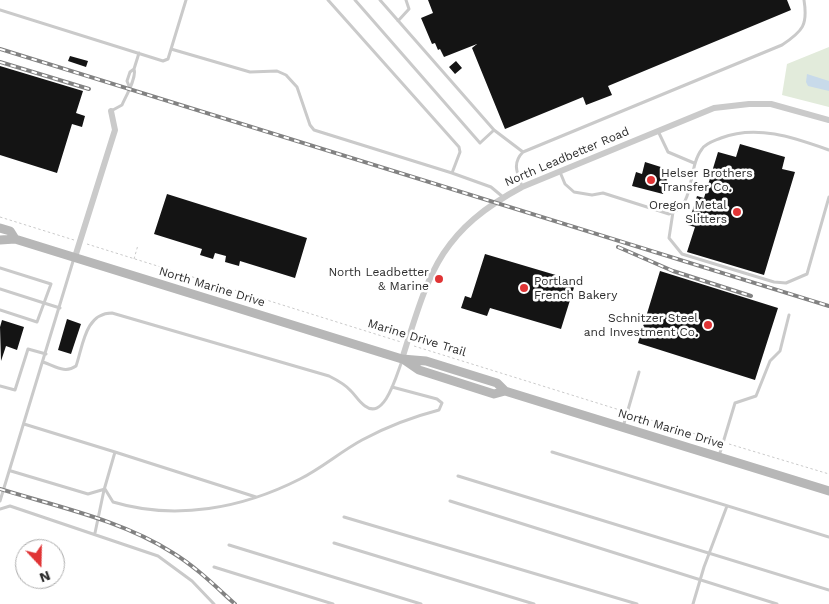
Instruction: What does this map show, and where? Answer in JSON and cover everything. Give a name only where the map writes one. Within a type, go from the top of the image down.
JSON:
[{"type":"main road","name":"North Marine Drive","points":[[0,228],[10,231],[15,239]]},
{"type":"main road","name":"North Marine Drive","points":[[0,240],[15,239],[75,257],[402,359],[419,370],[494,394],[505,391],[829,491]]},
{"type":"street","name":"North Leadbetter Road","points":[[402,359],[426,285],[440,258],[470,221],[522,187],[714,108],[770,104],[829,120]]},
{"type":"street","points":[[75,257],[115,130],[111,112]]},
{"type":"lane","points":[[0,10],[163,61],[168,59],[186,0]]},
{"type":"lane","points":[[328,0],[454,141],[460,152],[452,173]]},
{"type":"lane","points":[[355,0],[480,143],[494,130]]},
{"type":"lane","points":[[380,0],[494,130],[523,152]]},
{"type":"lane","points":[[398,21],[409,9],[406,0]]},
{"type":"lane","points":[[522,187],[516,165],[517,159],[523,152],[782,45],[797,35],[807,18],[804,0]]},
{"type":"lane","points":[[171,49],[250,72],[277,72],[286,75],[297,87],[310,125],[314,130],[491,187],[503,198]]},
{"type":"lane","points":[[111,112],[122,105],[129,86],[133,83],[136,73],[134,69],[139,53]]},
{"type":"lane","points":[[658,131],[668,152],[694,163]]},
{"type":"lane","points":[[560,172],[565,184],[574,192],[592,195],[603,193],[665,214],[673,212],[682,206],[687,198],[694,163],[702,148],[709,142],[726,136],[753,132],[779,134],[829,150]]},
{"type":"lane","points":[[673,212],[668,238],[682,254],[786,284],[807,274],[829,197]]},
{"type":"lane","points":[[0,501],[75,257]]},
{"type":"lane","points":[[0,268],[51,284],[37,322],[0,310]]},
{"type":"lane","points":[[0,289],[60,308]]},
{"type":"lane","points":[[43,362],[64,370],[71,370],[76,366],[93,319],[104,313],[112,314],[329,376],[342,383],[365,406],[371,409],[376,408],[387,399],[402,359]]},
{"type":"lane","points":[[718,457],[736,403],[756,396],[770,361],[780,351],[789,315]]},
{"type":"lane","points":[[0,386],[15,390],[28,349],[46,354]]},
{"type":"lane","points":[[623,427],[639,372]]},
{"type":"lane","points":[[104,490],[113,502],[126,506],[160,509],[210,509],[257,497],[302,478],[361,440],[401,421],[439,410],[442,402],[437,399],[392,387]]},
{"type":"lane","points":[[24,424],[257,497]]},
{"type":"lane","points":[[94,533],[115,452]]},
{"type":"lane","points":[[552,452],[829,537]]},
{"type":"lane","points":[[10,471],[88,494],[104,490]]},
{"type":"lane","points":[[458,476],[829,590]]},
{"type":"lane","points":[[450,501],[777,604]]},
{"type":"lane","points":[[0,509],[10,506],[158,556],[192,581],[214,604]]},
{"type":"lane","points":[[694,604],[727,506]]},
{"type":"lane","points":[[344,517],[637,604]]},
{"type":"lane","points":[[334,543],[534,604]]},
{"type":"lane","points":[[229,545],[421,604]]},
{"type":"lane","points":[[214,567],[333,604]]},
{"type":"path","name":"Marine Drive Trail","points":[[0,217],[829,474]]},
{"type":"path","points":[[134,259],[138,245]]},
{"type":"green space","points":[[829,47],[829,107],[782,95],[787,64]]},
{"type":"water","points":[[807,74],[829,81],[829,91],[808,86],[806,82]]},
{"type":"building","points":[[428,0],[787,0],[791,10],[608,86],[612,95],[586,105],[583,97],[505,129],[472,48],[477,44],[444,57],[435,43],[432,44],[421,18],[433,13]]},
{"type":"building","points":[[70,56],[88,61],[86,67],[68,61]]},
{"type":"building","points":[[456,61],[462,68],[455,74],[449,67]]},
{"type":"building","points":[[0,66],[83,91],[76,113],[85,116],[82,127],[72,124],[57,173],[0,155]]},
{"type":"building","name":"Oregon Metal Slitters","points":[[740,144],[785,157],[782,169],[795,172],[764,275],[687,252],[695,227],[688,225],[697,196],[704,198],[718,152],[736,157]]},
{"type":"building","name":"Helser Brothers Transfer Co.","points":[[645,162],[664,168],[663,171],[669,173],[663,194],[632,186],[636,172],[642,174]]},
{"type":"building","points":[[167,194],[307,238],[295,278],[240,261],[239,266],[225,262],[226,256],[215,253],[213,259],[200,255],[202,249],[154,234]]},
{"type":"building","name":"Portland French Bakery","points":[[485,254],[576,281],[561,329],[490,308],[487,316],[461,308],[465,296],[471,298]]},
{"type":"building","name":"Schnitzer Steel and Investment Co.","points":[[660,271],[778,308],[755,380],[638,343]]},
{"type":"building","points":[[67,319],[81,324],[71,354],[58,350]]},
{"type":"building","points":[[2,320],[24,327],[17,350],[6,346],[1,361],[0,327]]},
{"type":"railway","points":[[0,49],[829,306]]},
{"type":"railway","points":[[0,62],[89,89]]},
{"type":"railway","points":[[618,247],[673,271],[751,296]]},
{"type":"railway","points":[[0,489],[89,515],[153,542],[190,564],[235,604]]},
{"type":"place","name":"Helser Brothers Transfer Co.","points":[[651,180]]},
{"type":"place","name":"Oregon Metal Slitters","points":[[737,212]]},
{"type":"place","name":"North Leadbetter & Marine","points":[[439,279]]},
{"type":"place","name":"Portland French Bakery","points":[[524,288]]},
{"type":"place","name":"Schnitzer Steel and Investment Co.","points":[[708,325]]}]
